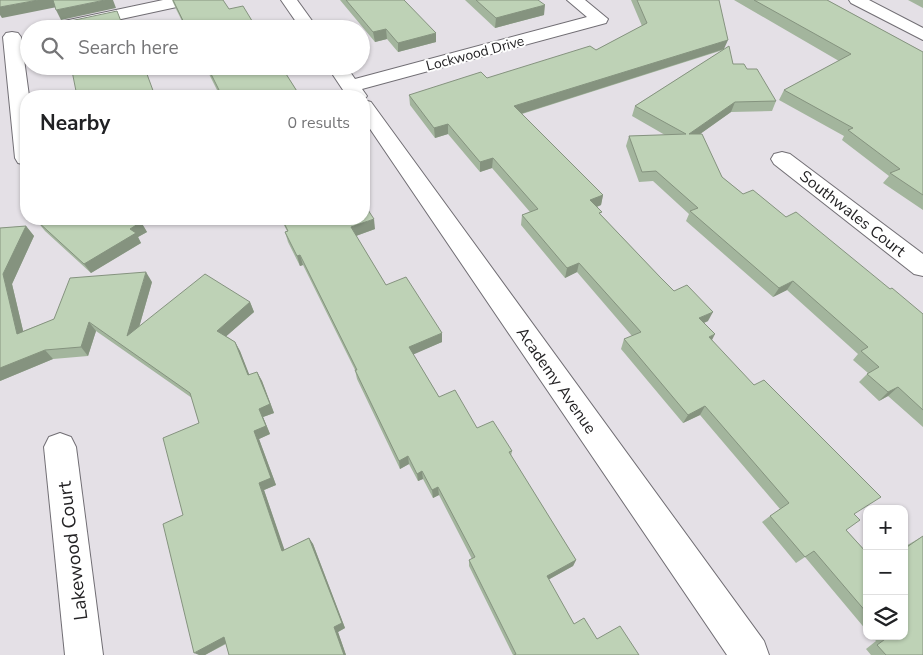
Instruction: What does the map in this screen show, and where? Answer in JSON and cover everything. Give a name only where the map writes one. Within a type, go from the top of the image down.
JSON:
[{"type":"street","points":[[92,20],[186,0]]},
{"type":"street","points":[[289,0],[303,20]]},
{"type":"street","name":"Lockwood Drive","points":[[370,92],[600,19],[575,0]]},
{"type":"street","points":[[857,0],[923,35]]},
{"type":"street","points":[[14,36],[20,97]]},
{"type":"street","name":"Academy Avenue","points":[[342,75],[353,90]]},
{"type":"street","name":"Academy Avenue","points":[[370,114],[750,655]]},
{"type":"street","name":"Southwales Court","points":[[782,159],[923,267]]},
{"type":"street","name":"Lakewood Court","points":[[60,447],[84,655]]},
{"type":"building","points":[[0,0],[38,0],[0,7]]},
{"type":"building","points":[[53,0],[105,0],[56,10]]},
{"type":"building","points":[[173,0],[223,0],[229,9],[243,6],[252,20],[183,20]]},
{"type":"building","points":[[346,0],[404,0],[436,33],[398,43],[386,29],[373,32],[370,28],[370,20],[363,20]]},
{"type":"building","points":[[476,0],[538,0],[545,5],[496,18]]},
{"type":"building","points":[[637,0],[719,0],[728,40],[514,106],[603,195],[590,200],[602,212],[599,213],[660,277],[674,291],[687,285],[713,312],[699,318],[715,334],[709,337],[754,385],[764,380],[881,497],[868,505],[863,505],[863,508],[854,514],[860,520],[846,530],[863,549],[863,608],[814,551],[805,557],[770,516],[789,503],[705,406],[688,415],[624,339],[641,332],[579,263],[567,268],[522,215],[538,209],[493,158],[480,162],[448,124],[434,128],[409,95],[481,72],[487,78],[590,46],[596,50],[647,23]]},
{"type":"building","points":[[754,0],[827,0],[923,52],[923,195],[890,173],[900,169],[848,130],[853,128],[784,90],[851,54]]},
{"type":"building","points":[[117,11],[120,20],[75,20]]},
{"type":"building","points":[[729,46],[733,64],[744,64],[747,69],[757,69],[776,101],[735,102],[689,134],[702,134],[722,177],[743,194],[753,190],[786,217],[796,212],[923,314],[923,410],[898,387],[888,392],[867,374],[879,367],[861,351],[868,347],[793,281],[779,288],[690,211],[698,208],[656,171],[642,172],[629,136],[686,134],[635,106]]},
{"type":"building","points":[[73,75],[147,75],[153,90],[76,90]]},
{"type":"building","points":[[212,75],[287,75],[296,90],[219,90]]},
{"type":"building","points":[[41,225],[136,225],[130,229],[136,233],[84,264]]},
{"type":"building","points":[[285,225],[357,225],[351,227],[386,285],[406,277],[442,333],[409,347],[439,397],[455,390],[477,428],[493,421],[512,451],[509,452],[576,560],[547,576],[574,624],[584,618],[597,639],[620,626],[639,655],[514,655],[516,654],[469,560],[475,557],[438,487],[432,490],[422,471],[417,474],[408,456],[399,461],[355,370],[357,370],[300,255],[297,256],[285,232],[288,231]]},
{"type":"building","points":[[26,226],[3,274],[17,334],[54,319],[70,278],[146,272],[127,336],[205,274],[250,302],[217,331],[235,342],[248,375],[257,372],[270,404],[259,409],[266,426],[254,431],[271,478],[259,483],[282,551],[309,538],[342,623],[334,627],[344,655],[229,655],[224,637],[194,653],[163,524],[183,515],[163,438],[199,423],[190,393],[89,322],[81,347],[45,350],[0,368],[0,228]]},
{"type":"building","points":[[923,536],[923,655],[886,655],[877,645],[884,640],[908,640],[908,546]]}]
